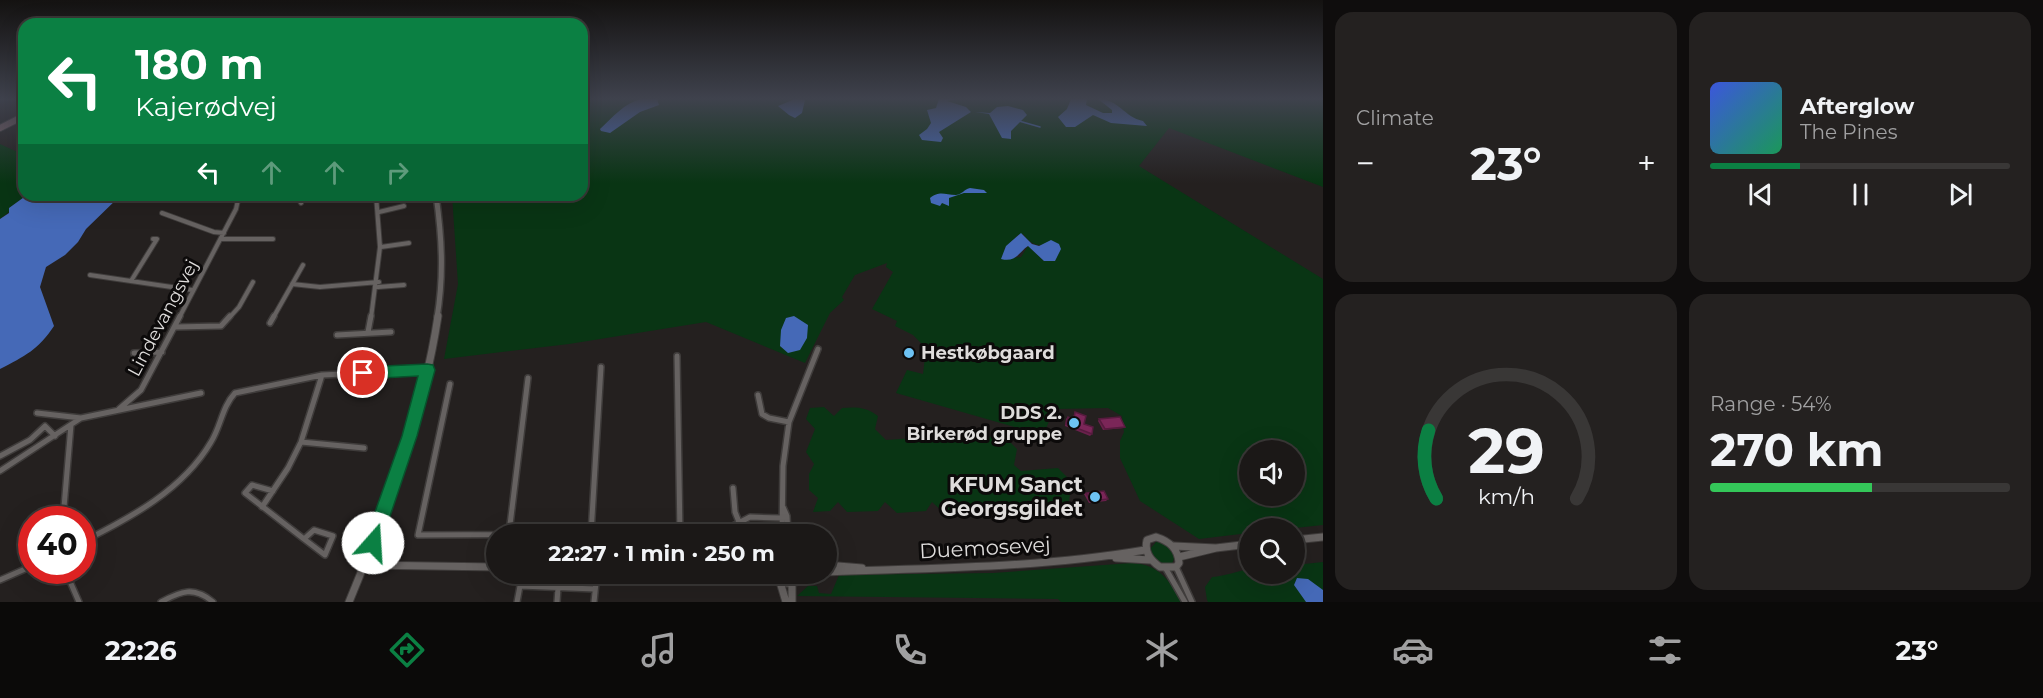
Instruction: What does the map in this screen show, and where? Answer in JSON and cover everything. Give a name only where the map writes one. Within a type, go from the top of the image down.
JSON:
[{"type":"street","name":"Lindevangsvej","points":[[119,409],[141,390],[221,239],[238,201]]},
{"type":"street","points":[[369,332],[379,284],[381,247],[377,201]]},
{"type":"street","points":[[349,602],[410,436],[427,370],[443,273],[443,239],[437,201]]},
{"type":"street","points":[[379,212],[404,206]]},
{"type":"street","points":[[162,213],[214,232],[224,233]]},
{"type":"street","points":[[131,281],[157,239],[153,239]]},
{"type":"street","points":[[221,239],[273,239]]},
{"type":"street","points":[[381,247],[409,243]]},
{"type":"street","points":[[270,323],[303,265]]},
{"type":"street","points":[[90,275],[192,290]]},
{"type":"street","points":[[175,327],[221,326],[239,307],[253,282]]},
{"type":"street","points":[[292,284],[321,287],[404,285]]},
{"type":"street","points":[[337,335],[391,332]]},
{"type":"street","points":[[781,524],[783,466],[789,423],[818,349]]},
{"type":"street","points":[[134,353],[162,352]]},
{"type":"street","points":[[676,356],[680,524]]},
{"type":"street","points":[[592,524],[602,367]]},
{"type":"street","points":[[96,535],[125,519],[176,483],[195,465],[211,442],[228,401],[235,393],[322,375],[427,370]]},
{"type":"street","points":[[262,507],[301,442],[322,375]]},
{"type":"street","points":[[510,524],[528,378]]},
{"type":"street","points":[[450,384],[418,535],[486,534]]},
{"type":"street","points":[[37,413],[81,418],[201,393]]},
{"type":"street","points":[[758,395],[758,411],[761,414],[789,423]]},
{"type":"street","points":[[0,471],[81,418]]},
{"type":"street","points":[[64,506],[71,425]]},
{"type":"street","points":[[0,456],[30,440],[45,426],[55,436]]},
{"type":"street","points":[[301,442],[364,448]]},
{"type":"street","points":[[273,491],[252,485],[245,494],[303,540],[325,555],[333,536],[314,530],[303,540]]},
{"type":"street","points":[[733,488],[735,512],[739,522]]},
{"type":"street","points":[[783,507],[787,524]]},
{"type":"street","points":[[735,524],[750,517],[781,518]]},
{"type":"street","points":[[1185,602],[1166,569],[1150,560],[1145,550],[1147,540],[1156,537],[1174,546],[1216,548]]},
{"type":"street","points":[[1305,539],[1323,537]]},
{"type":"street","points":[[1179,557],[1239,545]]},
{"type":"street","points":[[1174,546],[1179,557],[1176,567],[1192,602]]},
{"type":"street","name":"Duemosevej","points":[[837,571],[988,568],[1107,558],[1145,550]]},
{"type":"street","name":"Duemosevej","points":[[1107,558],[1150,560]]},
{"type":"street","points":[[364,565],[486,567]]},
{"type":"street","name":"Duemosevej","points":[[837,566],[866,569]]},
{"type":"street","points":[[1166,569],[1176,567]]},
{"type":"street","points":[[0,580],[18,572]]},
{"type":"street","points":[[71,584],[79,602]]},
{"type":"street","points":[[594,602],[596,584]]},
{"type":"street","points":[[781,584],[786,602]]},
{"type":"street","points":[[792,584],[792,602]]},
{"type":"street","points":[[517,602],[520,586],[595,589]]},
{"type":"street","points":[[557,602],[558,588]]},
{"type":"street","points":[[162,602],[189,589],[201,591],[213,602]]},
{"type":"green space","points":[[588,127],[1323,127],[1323,187],[1169,128],[1139,166],[1323,279],[1323,525],[1305,527],[1305,518],[1239,518],[1239,534],[1199,539],[1140,501],[1120,458],[1120,441],[1124,432],[1122,416],[1108,408],[1054,409],[1045,431],[1025,430],[896,393],[907,370],[923,374],[926,348],[913,335],[895,326],[897,321],[872,309],[893,272],[886,267],[887,263],[855,275],[842,297],[844,300],[830,313],[805,363],[706,322],[569,344],[444,359],[458,284],[452,201],[588,201]],"holes":[[[1023,234],[1032,243],[1045,244],[1058,254],[1055,261],[1044,261],[1028,246],[1021,257],[1011,258],[1004,249],[1018,235]]]},
{"type":"green space","points":[[0,144],[18,152],[19,201],[0,219]]},
{"type":"green space","points":[[824,407],[834,416],[842,408],[861,408],[874,413],[878,416],[875,429],[886,440],[915,438],[931,441],[959,436],[1005,437],[1017,449],[1014,465],[1021,471],[1058,468],[1072,482],[1068,507],[1039,510],[1028,500],[1021,511],[992,513],[980,503],[973,511],[944,513],[932,502],[926,511],[897,513],[885,502],[878,511],[847,512],[838,502],[830,511],[813,512],[818,498],[809,490],[809,474],[814,464],[806,452],[815,429],[806,419],[810,408]]},
{"type":"green space","points":[[1156,542],[1165,544],[1171,550],[1175,556],[1172,564],[1155,558],[1151,548]]},
{"type":"green space","points":[[1323,562],[1323,602],[1208,602],[1207,600],[1205,587],[1212,577],[1239,572],[1239,584],[1305,584],[1305,564]]},
{"type":"green space","points":[[1142,564],[1162,575],[1182,602],[1061,602],[1058,599],[797,596],[808,586],[817,586],[819,593],[831,594],[839,575],[993,573]]},
{"type":"water","points":[[602,127],[618,127],[610,133],[600,129]]},
{"type":"water","points":[[947,127],[939,132],[943,138],[941,142],[922,140],[919,135],[927,129]]},
{"type":"water","points":[[996,127],[1015,127],[1011,131],[1011,139],[1002,138]]},
{"type":"water","points":[[970,188],[984,190],[987,193],[964,193],[949,198],[949,206],[942,203],[940,206],[931,203],[930,198],[937,194],[956,195]]},
{"type":"water","points":[[19,201],[115,201],[86,229],[78,242],[65,255],[46,267],[40,287],[54,326],[30,352],[0,369],[0,219],[9,213],[9,208]]},
{"type":"water","points":[[1021,233],[1032,244],[1039,246],[1051,240],[1059,244],[1061,249],[1055,261],[1044,261],[1028,246],[1010,260],[1001,259],[1006,246]]},
{"type":"water","points":[[794,316],[808,325],[807,338],[800,350],[788,353],[780,346],[781,330],[786,318]]},
{"type":"water","points":[[1305,579],[1308,579],[1323,590],[1323,602],[1306,602],[1294,585],[1305,584]]},
{"type":"building","name":"DDS 2. Birkerød gruppe","points":[[1075,412],[1086,416],[1084,424],[1093,427],[1092,434],[1066,424],[1068,417],[1074,420]]},
{"type":"building","points":[[1120,417],[1125,427],[1105,429],[1099,419]]},
{"type":"building","name":"KFUM Sanct Georgsgildet","points":[[1104,491],[1108,499],[1091,501],[1086,493]]},
{"type":"place","name":"Hestkøbgaard","points":[[909,353]]},
{"type":"place","name":"DDS 2. Birkerød gruppe","points":[[1074,423]]},
{"type":"place","name":"KFUM Sanct Georgsgildet","points":[[1095,497]]},
{"type":"route","points":[[363,373],[427,370],[410,436],[373,543]]}]
